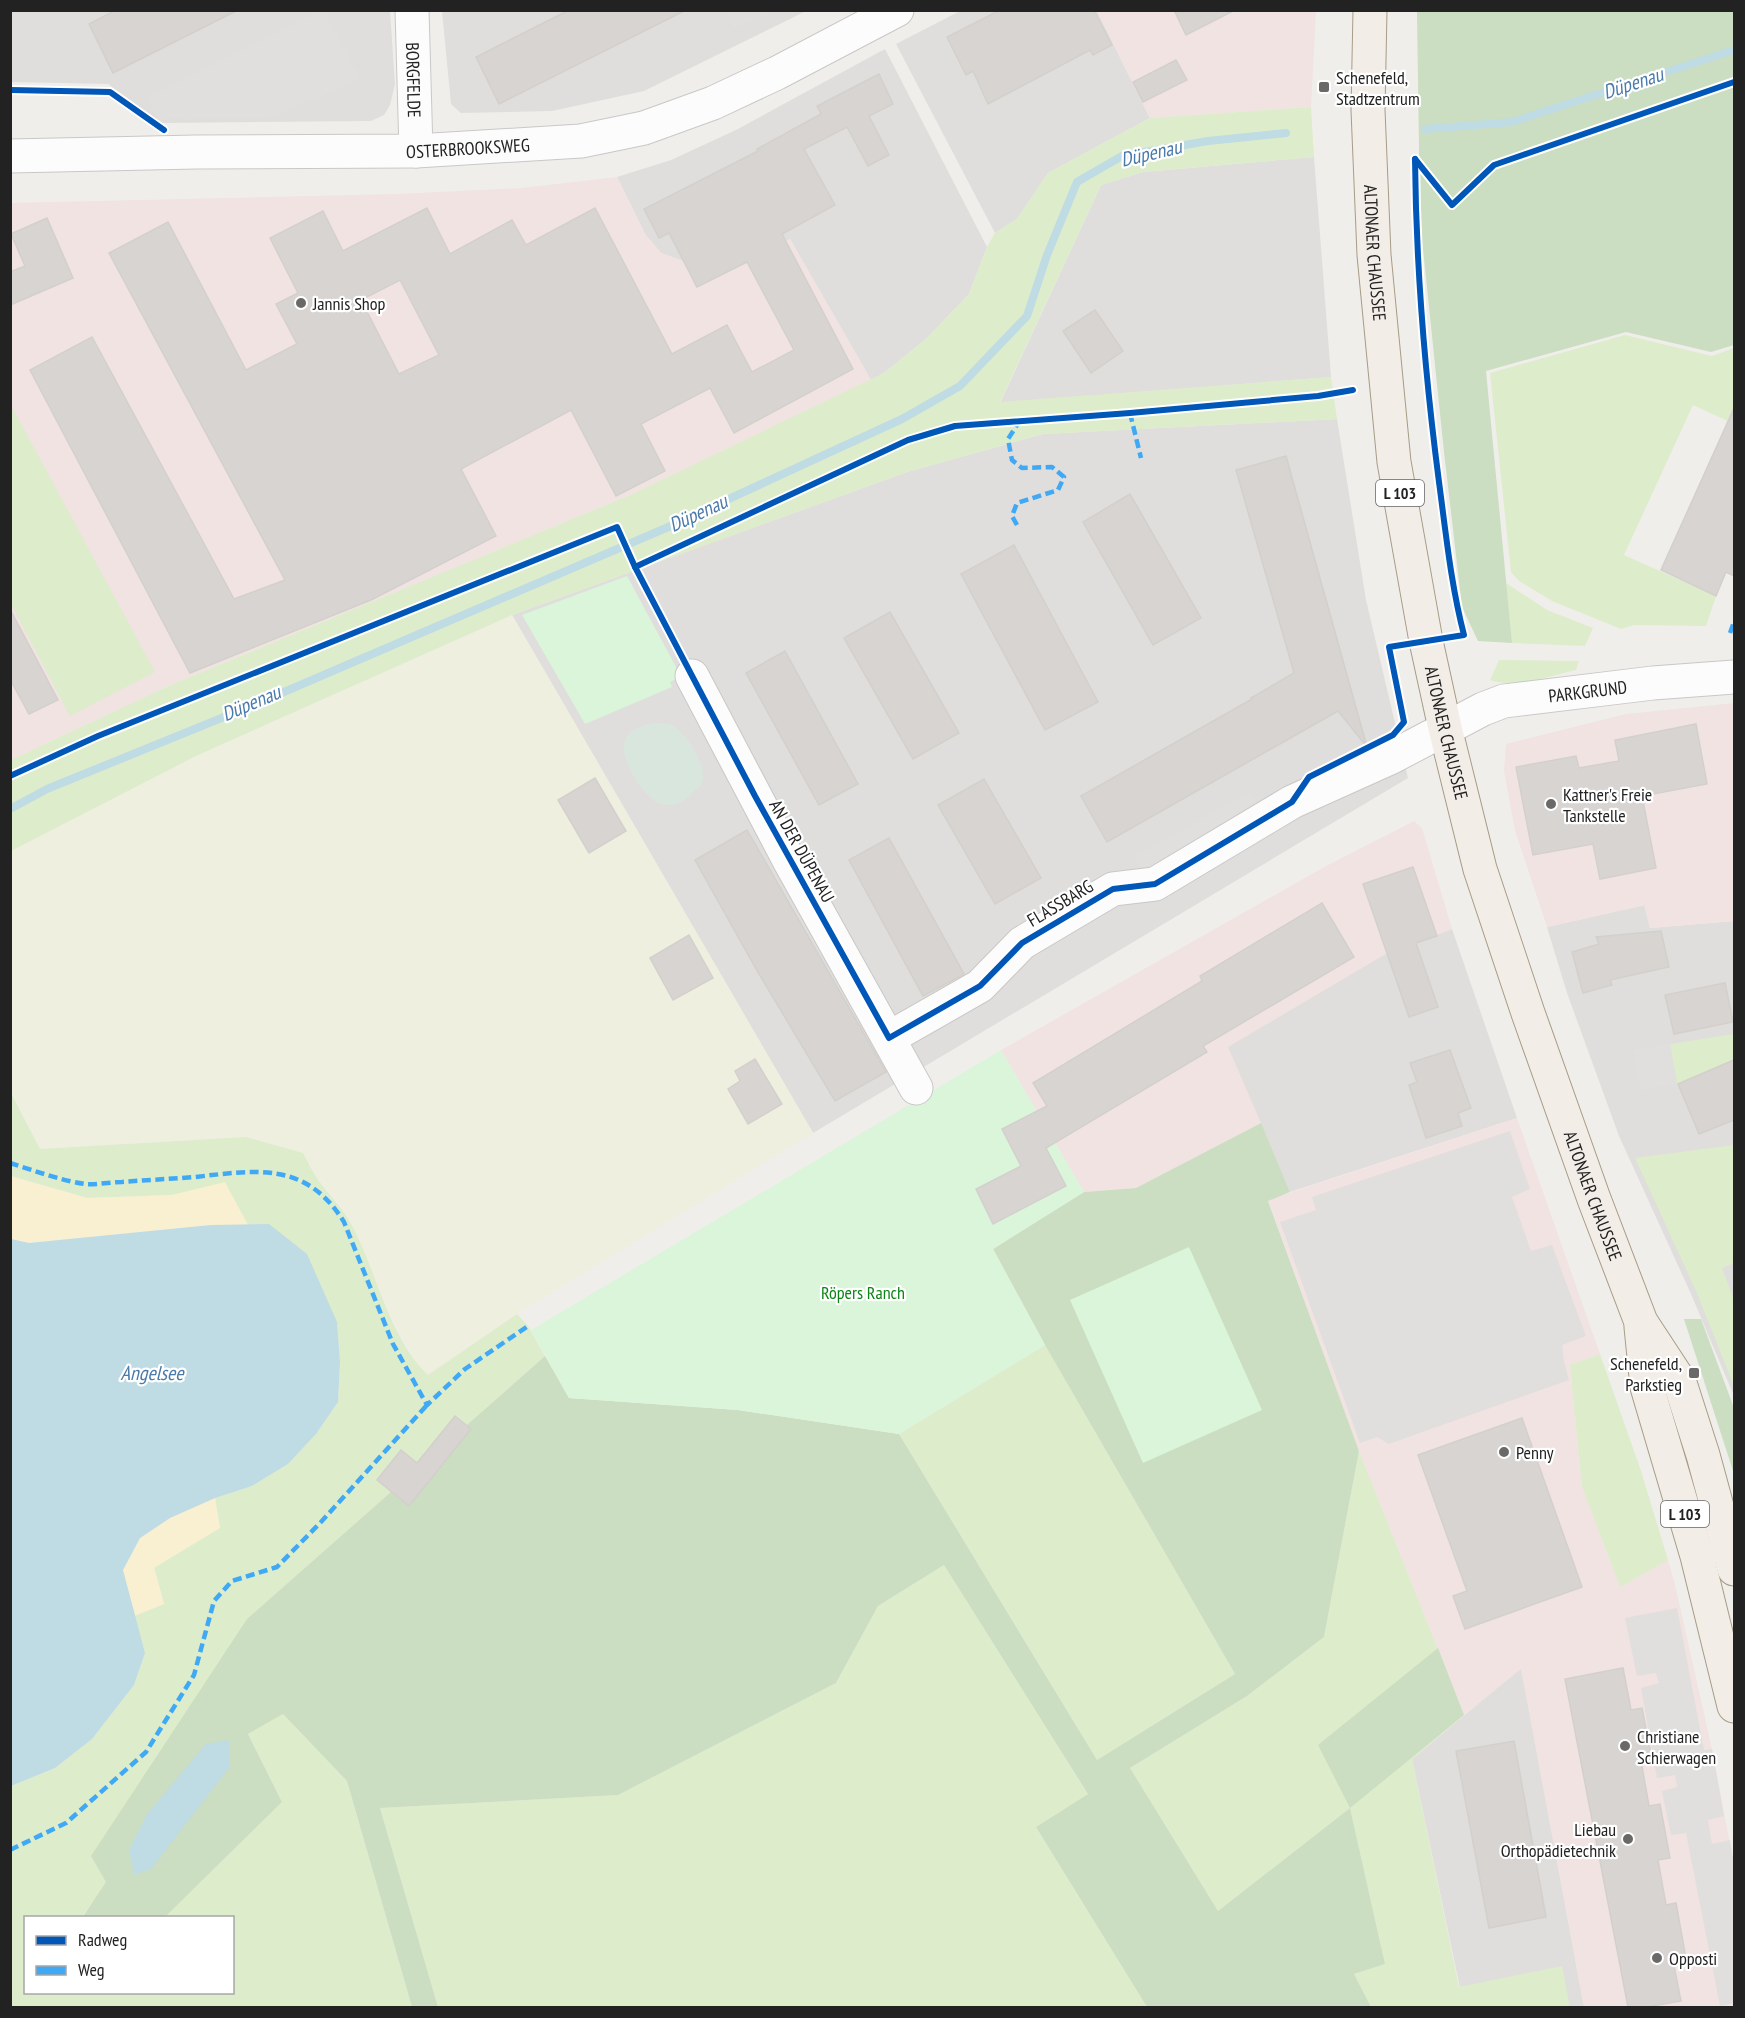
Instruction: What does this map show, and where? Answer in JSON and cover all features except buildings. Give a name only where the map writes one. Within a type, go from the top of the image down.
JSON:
[{"type":"main road","name":"ALTONAER CHAUSSEE","points":[[1370,10],[1368,110],[1374,255],[1394,462],[1424,631],[1445,728],[1480,869],[1497,924],[1594,1199],[1641,1322],[1678,1380],[1703,1455],[1734,1569]]},
{"type":"main road","name":"ALTONAER CHAUSSEE","points":[[1641,1322],[1647,1387],[1688,1523],[1734,1706]]},
{"type":"street","name":"BORGFELDE","points":[[412,10],[416,151]]},
{"type":"street","name":"OSTERBROOKSWEG","points":[[10,156],[416,151],[581,141],[645,128],[713,103],[777,73],[897,10]]},
{"type":"street","name":"AN DER DÜPENAU","points":[[692,676],[790,862],[889,1038]]},
{"type":"street","name":"PARKGRUND","points":[[1445,728],[1504,701],[1653,683],[1734,677]]},
{"type":"street","name":"FLASSBARG","points":[[889,1038],[980,986],[1022,943],[1113,889],[1155,884],[1292,802],[1392,757],[1445,728]]},
{"type":"street","points":[[889,1038],[916,1088]]},
{"type":"shaded area","points":[[324,10],[360,79],[270,118],[158,119],[148,98]]},
{"type":"shaded area","points":[[11,11],[390,11],[395,84],[390,105],[384,115],[371,121],[161,123],[108,84],[11,82]]},
{"type":"shaded area","points":[[442,11],[806,11],[644,91],[552,111],[461,113],[451,104]]},
{"type":"shaded area","points":[[725,11],[772,11],[734,29]]},
{"type":"shaded area","points":[[960,11],[1097,11],[1150,118],[1048,173],[1017,219],[995,233],[896,44]]},
{"type":"shaded area","points":[[1097,11],[1316,11],[1311,107],[1150,118]]},
{"type":"shaded area","points":[[885,49],[987,247],[969,294],[927,338],[884,373],[871,380],[790,239],[696,289],[683,261],[661,253],[645,234],[617,177],[671,160],[736,130]]},
{"type":"shaded area","points":[[1314,157],[1331,377],[1000,403],[1101,185],[1143,172]]},
{"type":"shaded area","points":[[617,177],[645,234],[661,253],[683,261],[696,288],[790,239],[871,380],[630,495],[166,687],[11,760],[10,203],[397,194],[521,188]]},
{"type":"shaded area","points":[[1337,419],[1366,600],[1408,778],[813,1133],[512,615],[907,472],[1043,434]]},
{"type":"shaded area","points":[[1734,703],[1734,921],[1650,928],[1644,905],[1547,927],[1515,831],[1504,771],[1506,744],[1626,714]]},
{"type":"shaded area","points":[[654,723],[670,724],[678,729],[691,745],[701,764],[703,781],[688,797],[677,804],[663,804],[651,798],[634,777],[626,758],[625,741],[629,734],[637,728]]},
{"type":"shaded area","points":[[1251,791],[1261,809],[1144,874],[1134,857]]},
{"type":"shaded area","points":[[1414,821],[1422,828],[1452,929],[1387,953],[1228,1047],[1261,1123],[1136,1188],[1084,1192],[1001,1050],[1326,866]]},
{"type":"shaded area","points":[[1645,905],[1650,928],[1734,921],[1734,1396],[1691,1294],[1619,1136],[1567,993],[1547,927]]},
{"type":"shaded area","points":[[1452,929],[1517,1118],[1290,1192],[1227,1047],[1387,953]]},
{"type":"shaded area","points":[[1670,1044],[1677,1084],[1640,1090],[1633,1050]]},
{"type":"shaded area","points":[[1517,1118],[1600,1354],[1570,1365],[1582,1487],[1620,1587],[1668,1560],[1676,1589],[1712,1749],[1734,1865],[1734,2007],[1584,2007],[1521,1669],[1464,1715],[1359,1451],[1268,1200]]},
{"type":"shaded area","points":[[1510,1131],[1530,1189],[1512,1197],[1531,1251],[1552,1245],[1586,1336],[1562,1345],[1569,1380],[1389,1444],[1377,1437],[1360,1443],[1280,1222],[1316,1210],[1312,1197]]},
{"type":"shaded area","points":[[1677,1608],[1704,1750],[1712,1749],[1724,1816],[1708,1820],[1712,1844],[1730,1840],[1734,1865],[1734,2003],[1720,2006],[1686,1833],[1671,1835],[1662,1791],[1677,1787],[1675,1775],[1657,1778],[1641,1688],[1659,1683],[1656,1673],[1637,1676],[1625,1618]]},
{"type":"shaded area","points":[[1521,1668],[1584,2007],[1464,2007],[1412,1759]]},
{"type":"green space","points":[[1417,11],[1734,11],[1734,345],[1711,352],[1626,332],[1486,371],[1512,643],[1478,641],[1462,607],[1420,220]]},
{"type":"green space","points":[[1311,107],[1314,157],[1143,172],[1101,185],[1000,402],[1331,377],[1337,419],[1043,434],[907,472],[512,615],[198,755],[11,851],[11,760],[166,687],[630,495],[884,373],[927,338],[969,294],[987,247],[995,233],[1017,219],[1048,173],[1150,118]]},
{"type":"green space","points":[[1625,335],[1712,356],[1734,348],[1734,424],[1693,405],[1624,555],[1716,596],[1706,626],[1634,625],[1621,629],[1552,601],[1519,581],[1511,572],[1490,373]]},
{"type":"green space","points":[[11,405],[155,672],[70,716],[11,604]]},
{"type":"green space","points":[[627,576],[681,676],[670,682],[672,687],[585,724],[522,615]]},
{"type":"green space","points":[[1506,583],[1547,610],[1593,628],[1585,646],[1512,643]]},
{"type":"green space","points":[[512,615],[813,1133],[517,1314],[428,1375],[416,1363],[391,1316],[354,1228],[339,1204],[318,1179],[303,1153],[246,1137],[40,1149],[11,1091],[11,851],[198,755]]},
{"type":"green space","points":[[1499,660],[1579,661],[1576,670],[1533,681],[1511,683],[1490,680]]},
{"type":"green space","points":[[1734,1034],[1734,1059],[1677,1084],[1670,1044]]},
{"type":"green space","name":"Röpers Ranch","points":[[1001,1050],[1084,1192],[993,1249],[1045,1345],[899,1434],[738,1410],[569,1398],[531,1330]]},
{"type":"green space","points":[[10,1091],[40,1149],[246,1137],[303,1153],[317,1178],[350,1222],[394,1326],[415,1361],[428,1375],[517,1314],[528,1326],[545,1356],[247,1619],[107,1882],[83,1916],[24,1916],[24,1994],[234,1994],[234,1916],[166,1916],[282,1802],[248,1734],[283,1714],[347,1781],[412,2007],[11,2007],[11,1786],[55,1768],[92,1739],[134,1685],[145,1653],[134,1616],[164,1604],[154,1567],[220,1528],[215,1498],[252,1486],[288,1464],[316,1434],[338,1402],[340,1362],[337,1322],[269,1224],[248,1225],[225,1183],[172,1195],[87,1198],[11,1176]]},
{"type":"green space","points":[[1261,1123],[1290,1192],[1268,1201],[1359,1451],[1324,1637],[1247,1696],[1130,1768],[1218,1911],[1350,1808],[1385,1964],[1354,1974],[1371,2007],[1147,2007],[1036,1827],[1088,1794],[944,1565],[878,1606],[836,1683],[618,1795],[380,1808],[438,2007],[412,2007],[347,1781],[283,1714],[248,1734],[282,1802],[166,1916],[83,1916],[106,1882],[91,1856],[247,1619],[545,1356],[569,1398],[738,1410],[899,1434],[1097,1760],[1235,1674],[1045,1345],[993,1249],[1084,1192],[1136,1188]]},
{"type":"green space","points":[[1734,1145],[1734,1263],[1722,1268],[1734,1300],[1734,1386],[1696,1291],[1635,1158]]},
{"type":"green space","points":[[1189,1247],[1262,1410],[1143,1463],[1070,1300]]},
{"type":"green space","points":[[1684,1319],[1701,1319],[1734,1408],[1734,1474]]},
{"type":"green space","points":[[1045,1345],[1235,1674],[1097,1760],[899,1434]]},
{"type":"green space","points":[[1600,1354],[1641,1471],[1668,1560],[1620,1587],[1582,1487],[1570,1365]]},
{"type":"green space","points":[[1359,1451],[1464,1715],[1412,1759],[1459,1987],[1562,1966],[1570,2007],[1371,2007],[1354,1974],[1385,1964],[1350,1808],[1218,1911],[1130,1768],[1247,1696],[1324,1637]]},
{"type":"green space","points":[[944,1565],[1088,1794],[1036,1827],[1147,2007],[438,2007],[380,1808],[618,1795],[836,1683],[878,1606]]},
{"type":"green space","points":[[1438,1648],[1464,1715],[1350,1808],[1318,1745]]},
{"type":"sand","points":[[10,1176],[87,1198],[172,1195],[225,1182],[248,1225],[211,1225],[29,1243],[11,1239]]},
{"type":"sand","points":[[215,1498],[220,1528],[154,1568],[164,1604],[134,1616],[123,1570],[140,1538],[170,1518]]},
{"type":"water","name":"Angelsee","points":[[269,1224],[307,1254],[337,1322],[340,1362],[338,1402],[316,1434],[288,1464],[252,1486],[215,1498],[170,1518],[140,1538],[123,1570],[145,1653],[134,1685],[92,1739],[55,1768],[11,1786],[11,1239],[29,1243],[211,1225]]},
{"type":"water","points":[[229,1740],[229,1768],[151,1869],[134,1875],[129,1850],[147,1814],[206,1744]]},
{"type":"waterway","name":"Düpenau","points":[[1425,129],[1512,122],[1734,50]]},
{"type":"waterway","name":"Düpenau","points":[[10,809],[47,789],[256,704],[666,528],[902,419],[960,386],[1027,316],[1047,255],[1077,182],[1122,156],[1208,141],[1286,133]]},
{"type":"marked path","points":[[1130,413],[1141,458]]},
{"type":"marked path","points":[[1017,525],[1012,516],[1017,503],[1058,490],[1064,477],[1052,467],[1022,468],[1012,460],[1008,439],[1019,422]]},
{"type":"marked path","points":[[1730,633],[1734,622]]},
{"type":"marked path","points":[[10,1163],[85,1184],[259,1172],[297,1179],[313,1188],[329,1202],[344,1222],[393,1344],[427,1405],[465,1369],[528,1326]]},
{"type":"marked path","points":[[10,1850],[66,1823],[146,1752],[194,1675],[214,1601],[232,1581],[277,1567],[427,1405]]},
{"type":"cycle path","points":[[1415,159],[1452,205],[1494,165],[1734,82]]},
{"type":"cycle path","points":[[10,90],[110,92],[164,130]]},
{"type":"cycle path","points":[[10,776],[98,736],[617,527],[635,567],[755,796],[889,1038],[980,986],[1022,943],[1113,889],[1155,884],[1292,802],[1309,777],[1393,735],[1404,722],[1389,647],[1464,635],[1449,559],[1429,402],[1419,280],[1415,159]]},
{"type":"cycle path","points":[[635,567],[908,440],[955,426],[1318,396],[1353,390]]},
{"type":"place","name":"Schenefeld, Stadtzentrum","points":[[1324,87]]},
{"type":"place","name":"Jannis Shop","points":[[301,303]]},
{"type":"place","name":"Kattner's Freie Tankstelle","points":[[1551,804]]},
{"type":"place","name":"Schenefeld, Parkstieg","points":[[1694,1373]]},
{"type":"place","name":"Penny","points":[[1504,1452]]},
{"type":"place","name":"Christiane Schierwagen","points":[[1625,1746]]},
{"type":"place","name":"Liebau Orthopädietechnik","points":[[1628,1839]]},
{"type":"place","name":"Opposti","points":[[1657,1958]]}]
